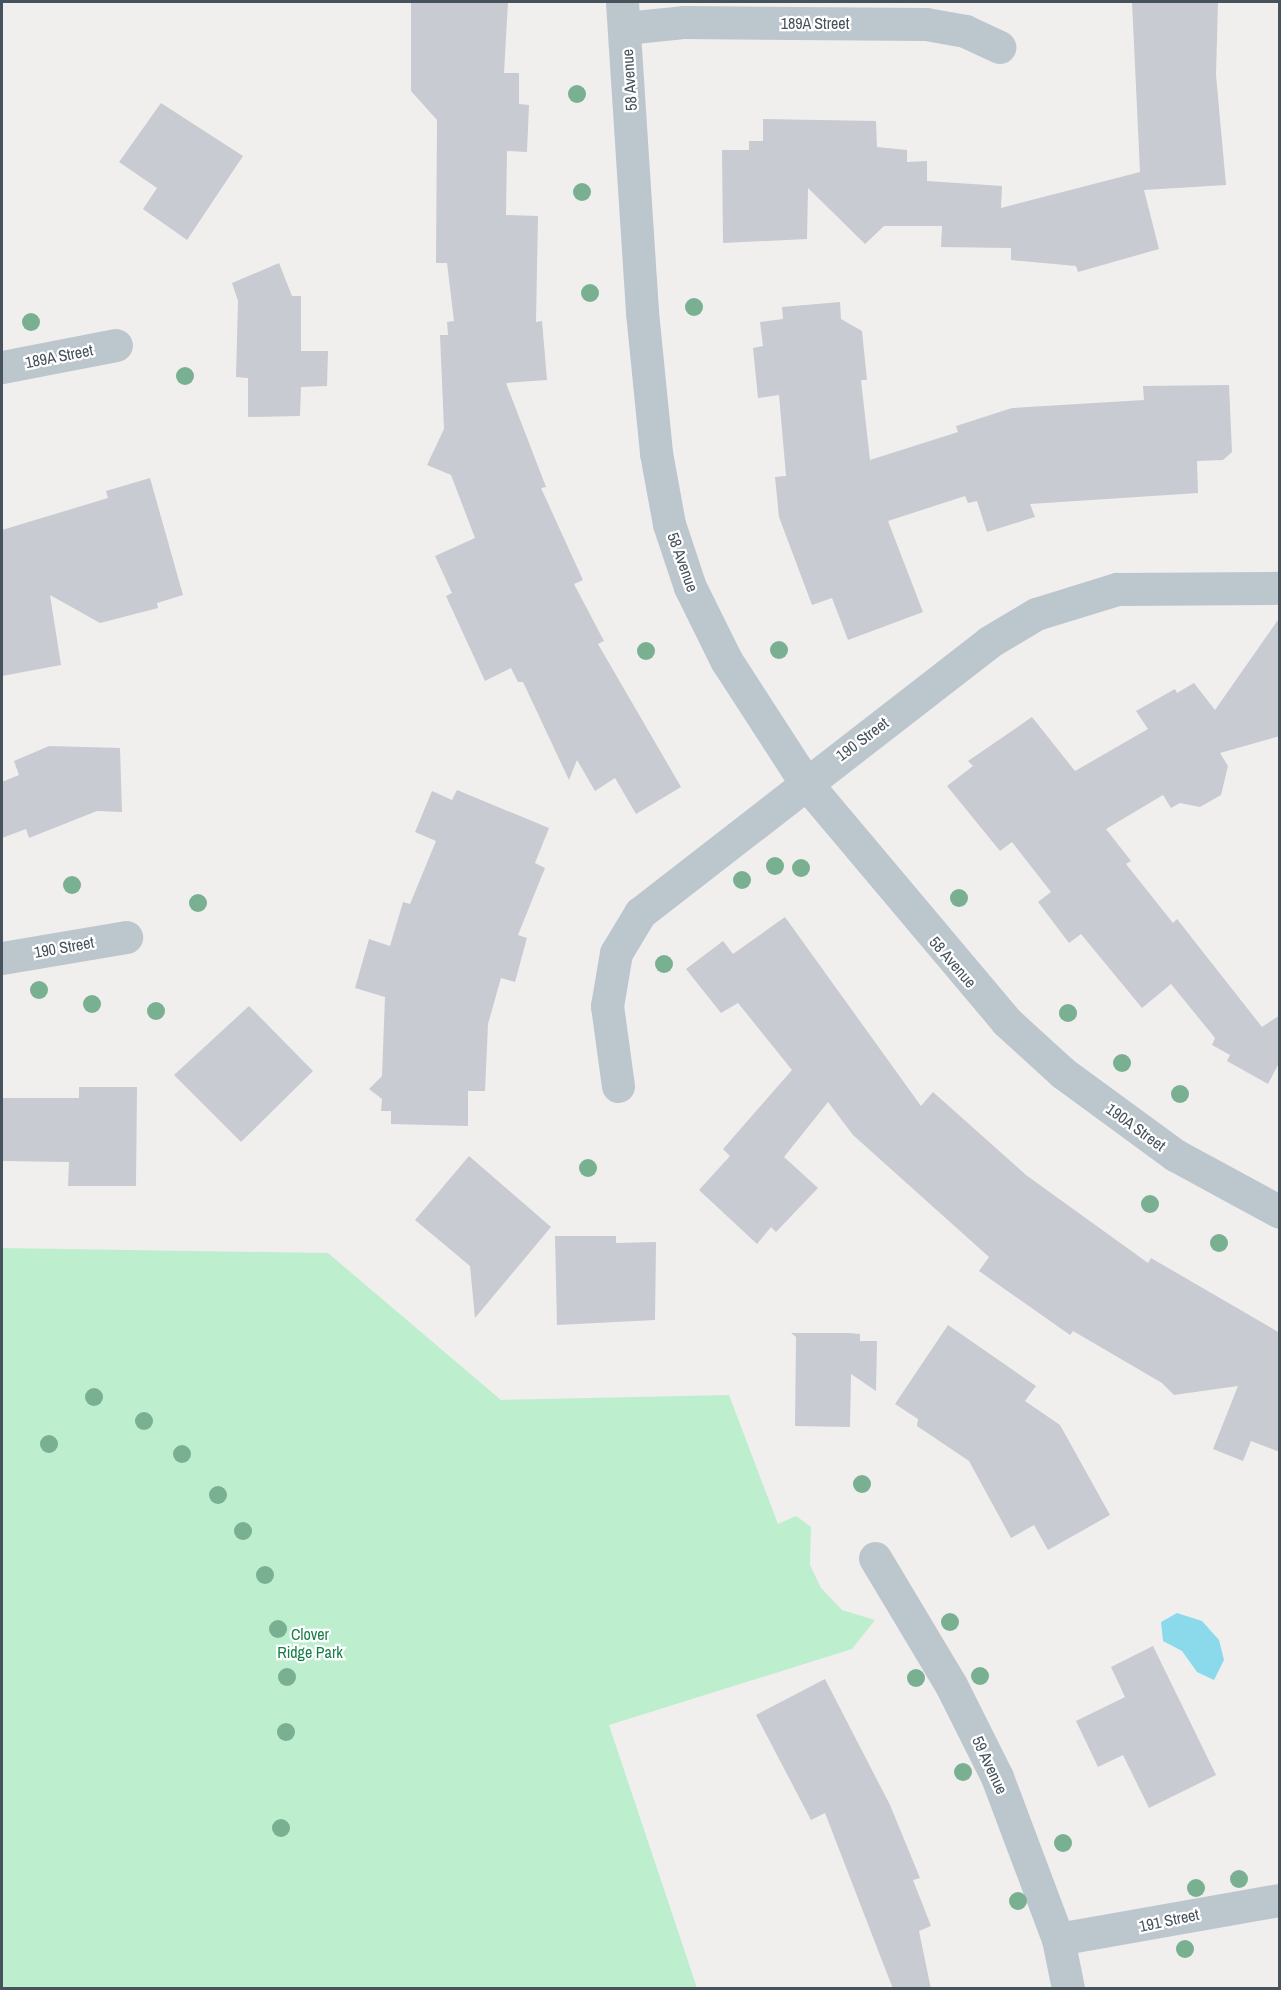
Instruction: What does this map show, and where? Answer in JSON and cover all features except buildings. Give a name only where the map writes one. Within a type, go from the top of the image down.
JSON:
[{"type":"street","name":"189A Street","points":[[624,15],[683,22],[926,24],[965,31],[1000,47]]},
{"type":"street","name":"58 Avenue","points":[[624,15],[647,380],[669,524],[690,586],[726,660],[805,782],[1006,1021]]},
{"type":"street","name":"189A Street","points":[[2,367],[116,345]]},
{"type":"street","name":"190 Street","points":[[618,1086],[607,1006],[616,953],[640,913],[805,782],[989,642],[1035,614],[1117,589],[1280,588]]},
{"type":"street","name":"190 Street","points":[[2,958],[126,937]]},
{"type":"street","name":"190A Street","points":[[1006,1021],[1063,1073],[1175,1155],[1280,1212]]},
{"type":"street","name":"59 Avenue","points":[[875,1558],[945,1674],[997,1777],[1058,1939],[1068,1989]]},
{"type":"street","name":"191 Street","points":[[1058,1939],[1280,1900]]},
{"type":"green space","name":"Clover Ridge Park","points":[[2,1248],[328,1253],[501,1400],[729,1395],[778,1524],[796,1516],[811,1527],[810,1565],[821,1588],[842,1610],[875,1620],[852,1649],[609,1725],[697,1988],[2,1988]]},
{"type":"water","points":[[1177,1613],[1202,1621],[1219,1640],[1224,1660],[1214,1680],[1197,1672],[1182,1651],[1163,1641],[1161,1622]]}]
